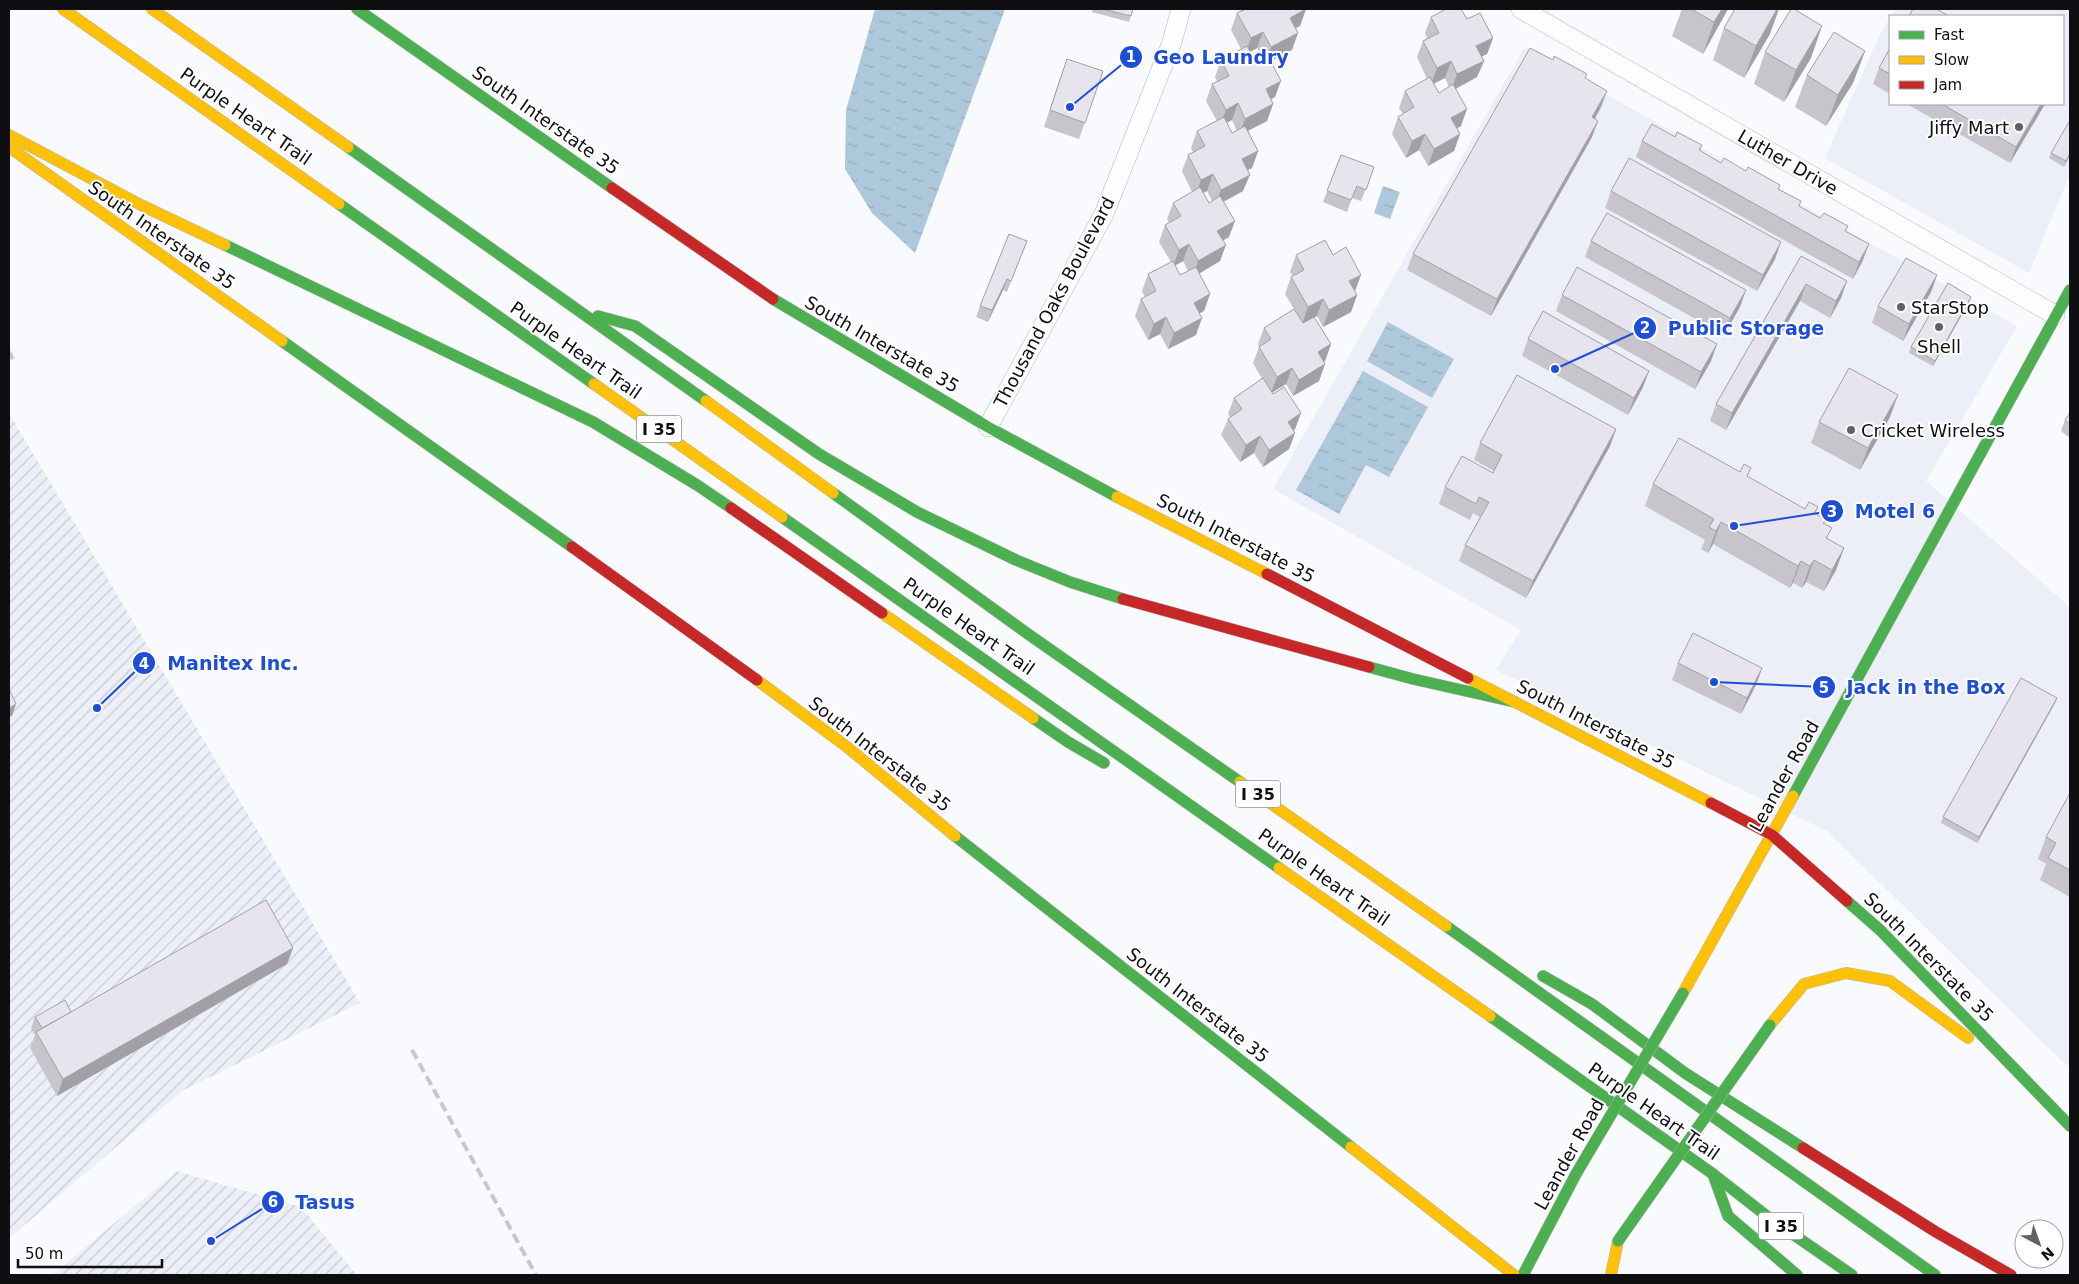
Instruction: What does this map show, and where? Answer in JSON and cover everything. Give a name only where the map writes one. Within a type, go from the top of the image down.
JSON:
[{"type":"main road","name":"Purple Heart Trail","points":[[63,9],[1713,1174],[1768,1217],[1852,1275]]},
{"type":"main road","name":"Purple Heart Trail","points":[[152,9],[582,312],[1028,634],[1403,895],[1935,1275]]},
{"type":"main road","name":"South Interstate 35","points":[[357,9],[762,293],[988,427],[1102,489],[1772,835],[1880,930],[2034,1086],[2070,1126]]},
{"type":"main road","points":[[9,134],[141,205],[428,341],[593,422],[696,485],[1068,742],[1110,767]]},
{"type":"main road","name":"South Interstate 35","points":[[9,147],[713,647],[792,706],[1096,948],[1514,1275]]},
{"type":"main road","name":"Leander Road","points":[[1523,1275],[1576,1174],[1772,835],[2070,290]]},
{"type":"main road","points":[[582,312],[635,326],[819,454],[917,512],[1016,560],[1070,582],[1124,600],[1413,678],[1515,702]]},
{"type":"main road","points":[[1136,781],[1255,850]]},
{"type":"main road","points":[[1403,895],[1506,955]]},
{"type":"main road","points":[[1532,970],[1592,1004],[1685,1073],[1804,1150],[1936,1232],[2010,1275]]},
{"type":"main road","points":[[1611,1275],[1618,1242],[1770,1025],[1804,984],[1846,973],[1890,981],[2034,1086]]},
{"type":"main road","points":[[1713,1174],[1728,1216],[1797,1275]]},
{"type":"street","name":"Thousand Oaks Boulevard","points":[[988,427],[1104,214],[1172,42],[1181,9]]},
{"type":"street","name":"Luther Drive","points":[[1521,9],[2055,315]]},
{"type":"shaded area","points":[[1896,9],[2070,9],[2070,174],[2029,273],[1825,158],[1880,34],[1889,20],[1889,105],[2064,105],[2064,15],[1892,15]]},
{"type":"shaded area","points":[[1524,48],[2017,326],[1926,481],[2070,607],[2070,1063],[2067,1066],[1827,831],[1496,670],[1521,630],[1273,489]]},
{"type":"shaded area","points":[[9,413],[360,1003],[182,1091],[9,1238]]},
{"type":"shaded area","points":[[177,1171],[301,1207],[357,1275],[52,1275]]},
{"type":"water","points":[[875,9],[1005,9],[915,253],[872,213],[845,169],[846,110]]},
{"type":"water","points":[[1383,186],[1400,192],[1390,219],[1374,213]]},
{"type":"water","points":[[1388,322],[1454,359],[1432,398],[1367,361]]},
{"type":"water","points":[[1363,371],[1428,407],[1389,477],[1366,465],[1339,514],[1296,490]]},
{"type":"building","points":[[1102,9],[1133,9],[1131,16]]},
{"type":"building","points":[[1246,9],[1306,9],[1290,18],[1298,33],[1271,47],[1263,32],[1251,38],[1237,13]]},
{"type":"building","points":[[1446,9],[1461,9],[1467,19],[1480,13],[1493,38],[1476,46],[1484,61],[1457,74],[1451,61],[1437,68],[1423,41],[1439,33],[1431,17]]},
{"type":"building","points":[[1691,9],[1722,9],[1714,22]]},
{"type":"building","points":[[1735,9],[1777,9],[1756,46],[1724,28]]},
{"type":"building","points":[[1791,9],[1822,26],[1796,70],[1765,52]]},
{"type":"building","points":[[1913,9],[1936,9],[1947,15],[1910,15]]},
{"type":"building","points":[[1834,32],[1865,51],[1838,95],[1807,75]]},
{"type":"building","points":[[1247,46],[1256,63],[1268,56],[1281,81],[1266,89],[1273,104],[1245,119],[1238,103],[1226,110],[1212,84],[1229,76],[1221,60]]},
{"type":"building","points":[[1530,48],[1553,60],[1554,56],[1587,74],[1585,78],[1607,91],[1592,117],[1598,121],[1497,299],[1413,254]]},
{"type":"building","points":[[1889,50],[1889,73],[1879,68]]},
{"type":"building","points":[[1067,59],[1103,71],[1085,123],[1050,110]]},
{"type":"building","points":[[1430,77],[1439,93],[1453,84],[1467,109],[1451,118],[1460,134],[1434,149],[1425,134],[1412,141],[1398,117],[1414,107],[1405,91]]},
{"type":"building","points":[[1944,105],[2040,105],[2016,147]]},
{"type":"building","points":[[1224,117],[1232,133],[1245,126],[1258,151],[1242,159],[1250,175],[1221,190],[1213,174],[1201,180],[1188,155],[1205,146],[1197,131]]},
{"type":"building","points":[[2069,122],[2070,153],[2066,161],[2051,153]]},
{"type":"building","points":[[1652,124],[1675,137],[1677,132],[1702,145],[1699,150],[1721,163],[1724,158],[1746,171],[1748,167],[1780,185],[1778,189],[1801,201],[1799,206],[1820,218],[1824,213],[1848,226],[1845,231],[1869,244],[1859,262],[1642,141]]},
{"type":"building","points":[[1341,155],[1374,167],[1366,190],[1357,186],[1351,200],[1327,191]]},
{"type":"building","points":[[1629,158],[1781,242],[1763,275],[1611,191]]},
{"type":"building","points":[[1200,187],[1209,203],[1220,196],[1235,221],[1217,231],[1226,245],[1198,261],[1189,244],[1179,250],[1165,225],[1181,216],[1173,203]]},
{"type":"building","points":[[1607,213],[1746,290],[1730,318],[1591,241]]},
{"type":"building","points":[[1009,234],[1027,241],[1011,281],[1007,279],[992,310],[980,306]]},
{"type":"building","points":[[1325,240],[1333,255],[1346,247],[1361,275],[1349,281],[1357,295],[1329,310],[1323,299],[1308,307],[1291,277],[1304,270],[1296,255]]},
{"type":"building","points":[[1801,256],[1847,281],[1836,301],[1806,284],[1732,413],[1716,404]]},
{"type":"building","name":"StarStop","points":[[1906,258],[1937,275],[1909,324],[1878,306]]},
{"type":"building","points":[[1173,261],[1180,275],[1196,267],[1210,294],[1194,303],[1202,318],[1174,333],[1166,317],[1154,324],[1141,299],[1156,291],[1148,274]]},
{"type":"building","points":[[1577,267],[1717,344],[1701,372],[1562,295]]},
{"type":"building","name":"Shell","points":[[1948,283],[1971,297],[1935,361],[1911,347]]},
{"type":"building","points":[[1294,309],[1303,323],[1314,317],[1331,344],[1318,352],[1325,364],[1299,380],[1292,368],[1277,377],[1259,347],[1271,339],[1264,328]]},
{"type":"building","points":[[1543,311],[1649,371],[1634,398],[1528,339]]},
{"type":"building","points":[[1849,368],[1898,395],[1868,448],[1819,422]]},
{"type":"building","points":[[1517,375],[1616,429],[1533,581],[1465,545],[1489,502],[1479,497],[1476,504],[1445,487],[1462,456],[1493,473],[1502,455],[1480,443]]},
{"type":"building","points":[[1263,378],[1273,394],[1284,387],[1301,413],[1288,422],[1295,433],[1269,450],[1260,436],[1246,445],[1228,419],[1242,409],[1234,398]]},
{"type":"building","points":[[2070,413],[2070,424],[2065,420]]},
{"type":"building","points":[[1679,438],[1740,472],[1744,464],[1751,468],[1747,476],[1805,509],[1809,502],[1818,507],[1814,513],[1826,520],[1823,523],[1832,528],[1826,538],[1844,548],[1832,570],[1814,560],[1810,566],[1801,561],[1798,566],[1721,522],[1716,531],[1709,527],[1714,519],[1653,484]]},
{"type":"building","points":[[1693,633],[1762,668],[1747,698],[1678,663]]},
{"type":"building","points":[[2021,678],[2057,698],[1979,837],[1943,817]]},
{"type":"building","points":[[9,689],[16,704],[9,708]]},
{"type":"building","points":[[2070,793],[2070,870],[2048,858],[2056,843],[2046,837]]},
{"type":"building","points":[[266,900],[293,948],[63,1079],[36,1032]]},
{"type":"building","points":[[65,1000],[71,1012],[42,1028],[35,1017]]},
{"type":"railway","points":[[9,352],[13,359]]},
{"type":"railway","points":[[412,1050],[536,1275]]},
{"type":"traffic: fast","points":[[357,9],[612,188]]},
{"type":"traffic: fast","points":[[348,147],[706,401]]},
{"type":"traffic: fast","points":[[339,204],[594,384]]},
{"type":"traffic: fast","points":[[225,245],[593,422],[697,485],[731,508]]},
{"type":"traffic: fast","points":[[1793,796],[2070,290]]},
{"type":"traffic: fast","points":[[773,299],[988,427],[1117,497]]},
{"type":"traffic: fast","points":[[598,316],[635,326],[819,454],[917,512],[1016,560],[1070,582],[1123,599]]},
{"type":"traffic: fast","points":[[282,341],[572,547]]},
{"type":"traffic: fast","points":[[833,493],[1028,634],[1240,782]]},
{"type":"traffic: fast","points":[[782,517],[1279,868]]},
{"type":"traffic: fast","points":[[1369,667],[1515,702]]},
{"type":"traffic: fast","points":[[1033,718],[1068,742],[1104,763]]},
{"type":"traffic: fast","points":[[955,836],[1351,1147]]},
{"type":"traffic: fast","points":[[1847,901],[1880,930],[2070,1126]]},
{"type":"traffic: fast","points":[[1446,926],[1935,1275]]},
{"type":"traffic: fast","points":[[1543,976],[1592,1004],[1685,1073],[1803,1148]]},
{"type":"traffic: fast","points":[[1576,1174],[1683,993]]},
{"type":"traffic: fast","points":[[1490,1016],[1713,1174],[1768,1217],[1852,1275]]},
{"type":"traffic: fast","points":[[1618,1241],[1770,1025]]},
{"type":"traffic: fast","points":[[1523,1275],[1576,1174]]},
{"type":"traffic: fast","points":[[1713,1174],[1728,1216],[1797,1275]]},
{"type":"traffic: slow","points":[[63,9],[339,204]]},
{"type":"traffic: slow","points":[[152,9],[348,147]]},
{"type":"traffic: slow","points":[[9,135],[141,205],[225,245]]},
{"type":"traffic: slow","points":[[9,147],[282,341]]},
{"type":"traffic: slow","points":[[594,384],[782,517]]},
{"type":"traffic: slow","points":[[706,401],[833,493]]},
{"type":"traffic: slow","points":[[1117,497],[1267,574]]},
{"type":"traffic: slow","points":[[882,613],[1033,718]]},
{"type":"traffic: slow","points":[[1468,678],[1711,803]]},
{"type":"traffic: slow","points":[[757,680],[847,747],[955,836]]},
{"type":"traffic: slow","points":[[1240,782],[1446,926]]},
{"type":"traffic: slow","points":[[1683,993],[1793,796]]},
{"type":"traffic: slow","points":[[1279,868],[1490,1016]]},
{"type":"traffic: slow","points":[[1770,1025],[1804,984],[1846,973],[1890,981],[1968,1038]]},
{"type":"traffic: slow","points":[[1351,1147],[1514,1275]]},
{"type":"traffic: slow","points":[[1611,1275],[1618,1241]]},
{"type":"traffic: jam","points":[[612,188],[773,299]]},
{"type":"traffic: jam","points":[[731,508],[882,613]]},
{"type":"traffic: jam","points":[[572,547],[757,680]]},
{"type":"traffic: jam","points":[[1267,574],[1468,678]]},
{"type":"traffic: jam","points":[[1123,599],[1369,667]]},
{"type":"traffic: jam","points":[[1711,803],[1772,835],[1847,901]]},
{"type":"traffic: jam","points":[[1803,1148],[1936,1232],[2011,1275]]},
{"type":"place","name":"Geo Laundry","points":[[1070,107]]},
{"type":"place","name":"Jiffy Mart","points":[[2019,127]]},
{"type":"place","name":"StarStop","points":[[1901,307]]},
{"type":"place","name":"Shell","points":[[1939,327]]},
{"type":"place","name":"Public Storage","points":[[1555,369]]},
{"type":"place","name":"Cricket Wireless","points":[[1851,430]]},
{"type":"place","name":"Motel 6","points":[[1734,526]]},
{"type":"place","name":"Jack in the Box","points":[[1714,682]]},
{"type":"place","name":"Manitex Inc.","points":[[97,708]]},
{"type":"place","name":"Tasus","points":[[211,1241]]}]
